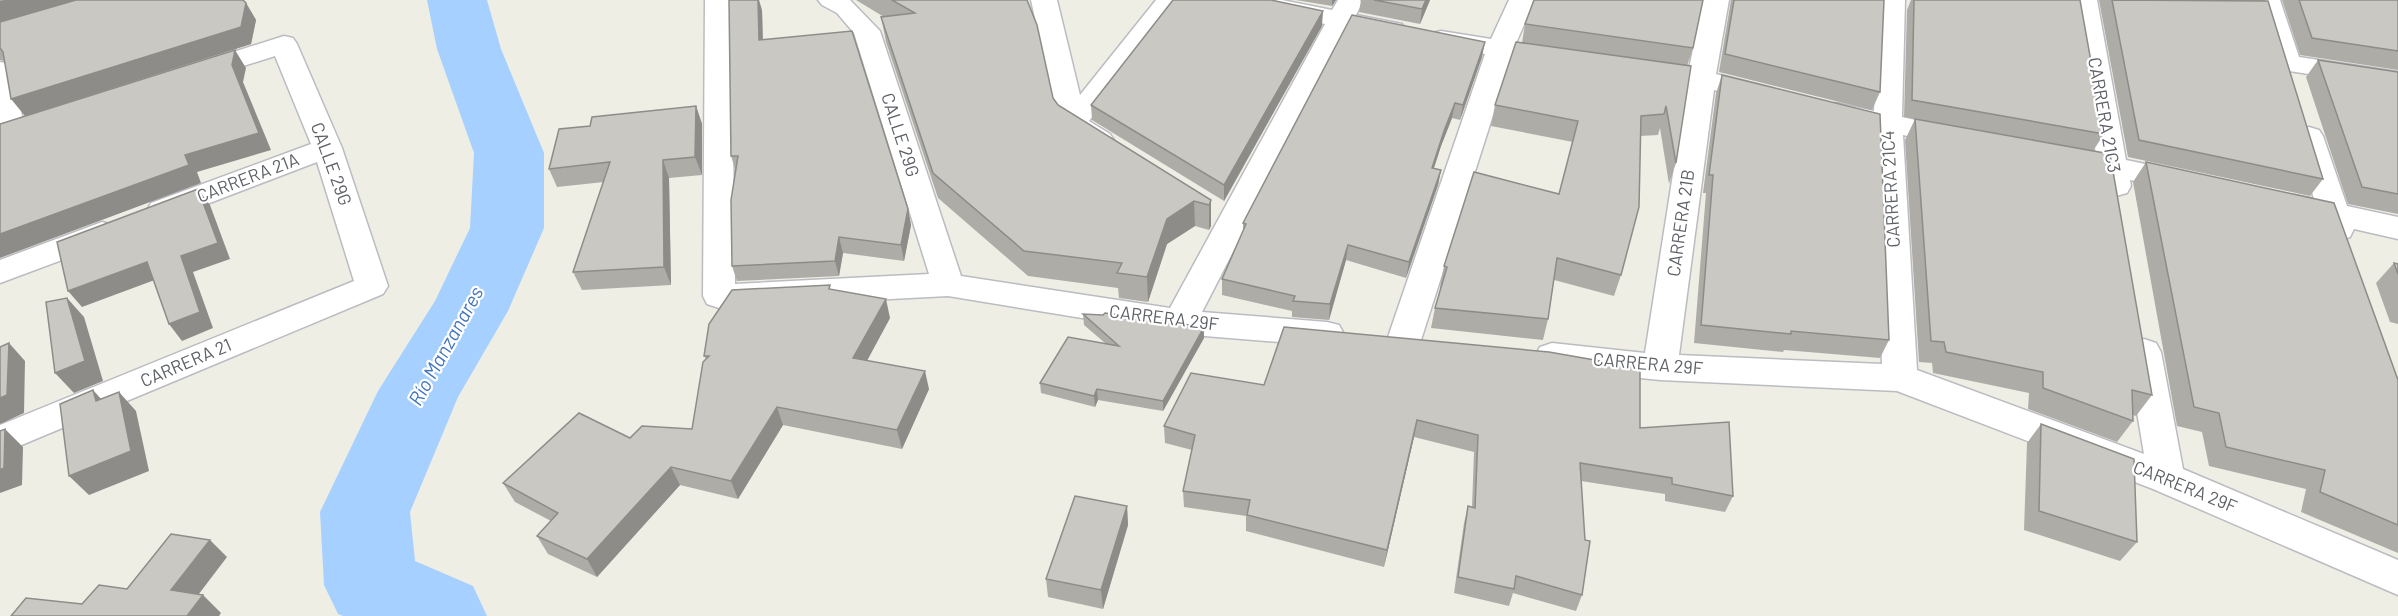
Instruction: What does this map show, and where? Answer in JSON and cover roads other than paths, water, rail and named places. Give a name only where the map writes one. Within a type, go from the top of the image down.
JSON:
[{"type":"street","name":"CARRERA 29F","points":[[718,0],[719,296],[948,285],[1180,322],[1439,344]]},
{"type":"street","name":"CALLE 29G","points":[[831,0],[846,8],[867,31],[948,285]]},
{"type":"street","points":[[1044,0],[1072,123],[1122,154]]},
{"type":"street","points":[[1072,123],[1169,0]]},
{"type":"street","points":[[1244,0],[1345,10],[1500,50],[1577,61]]},
{"type":"street","points":[[1404,340],[1500,50],[1522,0]]},
{"type":"street","name":"CARRERA 21B","points":[[1660,367],[1701,79],[1716,0]]},
{"type":"street","name":"CARRERA 21C4","points":[[1892,0],[1888,125],[1900,378]]},
{"type":"street","name":"CARRERA 21C3","points":[[2084,0],[2120,213]]},
{"type":"street","points":[[2260,5],[2287,63],[2348,257]]},
{"type":"street","points":[[1180,322],[1221,216],[1345,10]]},
{"type":"street","name":"CALLE 29G","points":[[170,81],[284,44],[327,148],[372,285]]},
{"type":"street","points":[[2287,63],[2398,80]]},
{"type":"street","points":[[1622,68],[1701,79],[1888,125],[1978,141]]},
{"type":"street","points":[[0,70],[15,132]]},
{"type":"street","name":"CARRERA 21A","points":[[0,272],[327,148]]},
{"type":"street","points":[[2045,154],[2205,186]]},
{"type":"street","points":[[2263,199],[2398,228]]},
{"type":"street","name":"CARRERA 21","points":[[0,440],[372,285]]},
{"type":"street","points":[[2140,328],[2166,478]]},
{"type":"street","name":"CARRERA 29F","points":[[1521,352],[1660,367],[1900,378],[2166,478],[2398,578]]},
{"type":"waterway","name":"Río Manzanares","points":[[439,616],[371,585],[365,512],[419,391],[469,311],[507,228],[509,153],[469,49],[457,0]]}]
